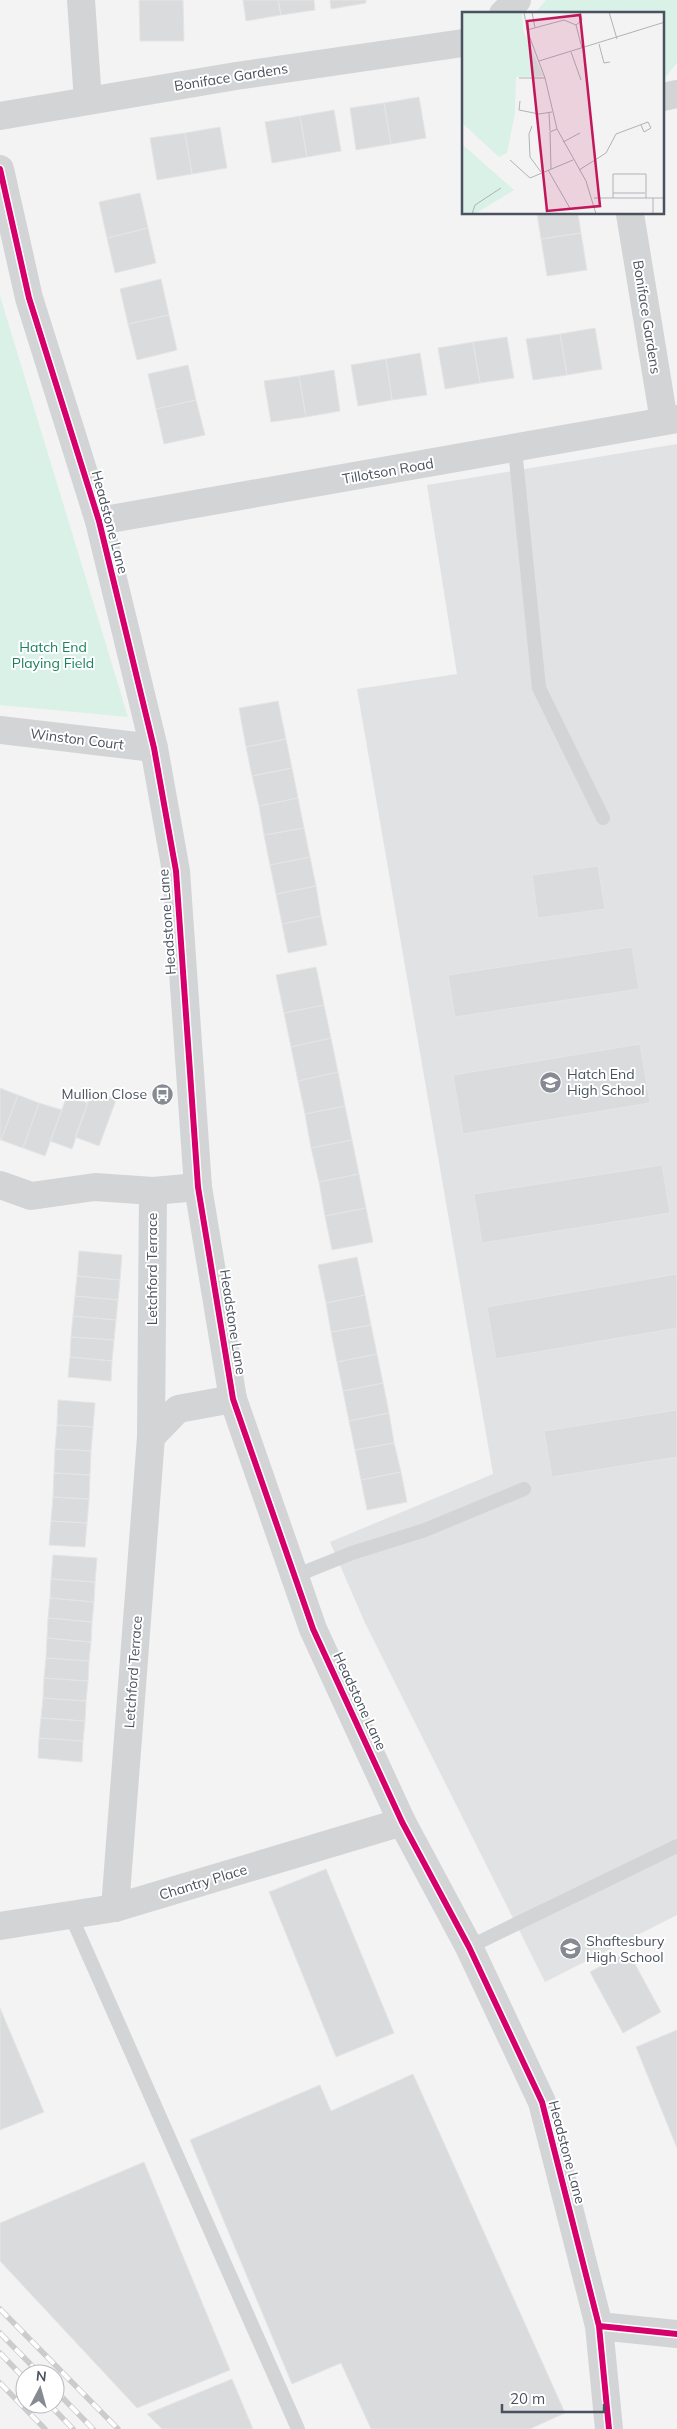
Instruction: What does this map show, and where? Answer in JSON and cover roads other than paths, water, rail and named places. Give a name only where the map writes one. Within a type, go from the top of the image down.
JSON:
[{"type":"street","points":[[81,0],[88,101]]},
{"type":"street","points":[[505,12],[517,0]]},
{"type":"street","name":"Boniface Gardens","points":[[0,116],[236,76],[462,43]]},
{"type":"street","points":[[664,97],[677,94]]},
{"type":"street","name":"Headstone Lane","points":[[0,169],[29,298],[99,521],[154,748],[176,871],[198,1187],[233,1399],[313,1629],[402,1822],[469,1947],[542,2102],[599,2326],[609,2429]]},
{"type":"street","name":"Boniface Gardens","points":[[630,215],[670,420]]},
{"type":"street","name":"Tillotson Road","points":[[99,521],[515,449],[670,420]]},
{"type":"street","name":"Winston Court","points":[[0,730],[154,748]]},
{"type":"street","points":[[0,1184],[32,1196],[96,1187],[153,1191],[198,1187]]},
{"type":"street","name":"Letchford Terrace","points":[[115,1908],[151,1437],[153,1191]]},
{"type":"street","points":[[151,1437],[178,1409],[233,1399]]},
{"type":"street","name":"Chantry Place","points":[[0,1926],[115,1908],[402,1822]]},
{"type":"street","points":[[599,2326],[677,2334]]},
{"type":"lane","points":[[515,449],[539,688],[603,818]]},
{"type":"lane","points":[[295,1576],[352,1553],[425,1530],[524,1489]]},
{"type":"lane","points":[[469,1947],[677,1846]]},
{"type":"lane","points":[[71,1916],[298,2429]]},
{"type":"railway","points":[[0,2309],[118,2429]]},
{"type":"railway","points":[[0,2333],[30,2364]]},
{"type":"railway","points":[[0,2353],[15,2369]]},
{"type":"railway","points":[[0,2383],[45,2429]]},
{"type":"railway","points":[[65,2400],[93,2429]]},
{"type":"railway","points":[[59,2414],[73,2429]]},
{"type":"place","name":"Hatch End High School","points":[[551,1082]]},
{"type":"place","name":"Mullion Close","points":[[163,1094]]},
{"type":"place","name":"Shaftesbury High School","points":[[570,1949]]},
{"type":"park label","name":"Hatch End Playing Field","points":[[53,656]]}]
